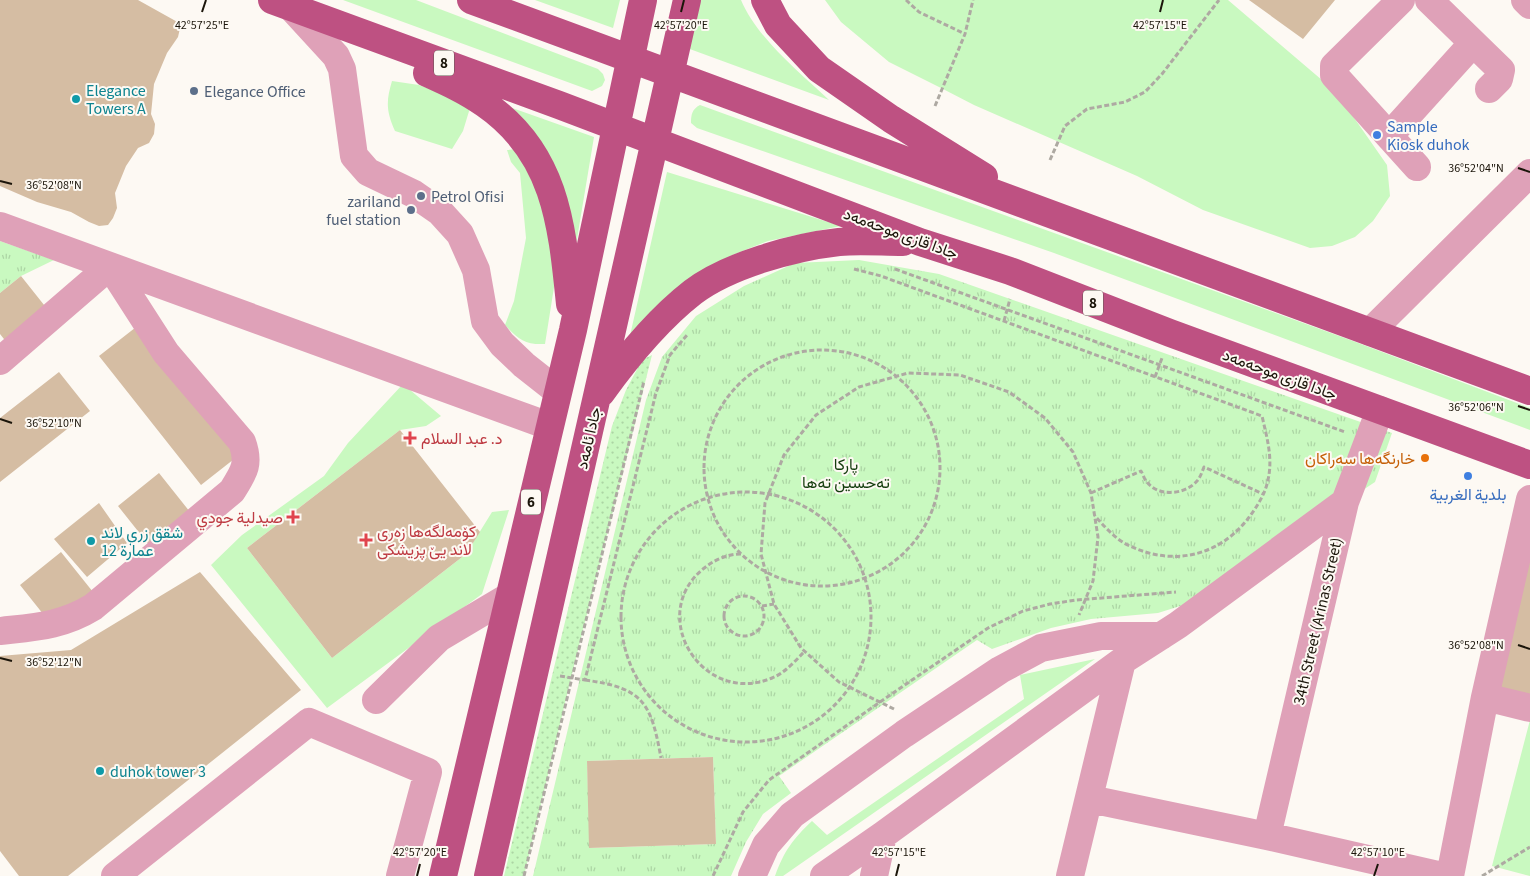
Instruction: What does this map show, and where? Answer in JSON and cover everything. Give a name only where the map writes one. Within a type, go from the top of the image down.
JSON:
[{"type":"main road","points":[[471,0],[1530,391]]},
{"type":"main road","name":"6","points":[[443,876],[573,330],[643,0]]},
{"type":"main road","name":"جادا ئامەد","points":[[488,876],[687,0]]},
{"type":"main road","points":[[765,0],[778,25],[819,68],[891,119],[1034,208]]},
{"type":"main road","points":[[281,4],[450,84],[485,104],[514,128],[530,148],[552,192],[565,250],[573,330]]},
{"type":"main road","name":"جادا قازی موحەمەد","points":[[281,4],[616,127],[920,242],[1010,271],[1170,333],[1530,465]]},
{"type":"main road","points":[[596,400],[659,322],[694,291],[738,266],[792,251],[839,242],[920,242]]},
{"type":"street","points":[[1401,0],[1334,66],[1334,75],[1417,167]]},
{"type":"street","points":[[1429,0],[1501,70],[1499,79],[1488,89]]},
{"type":"street","points":[[1524,0],[1530,5]]},
{"type":"street","points":[[281,4],[319,36],[339,62],[342,69],[354,156],[368,172],[414,194],[440,212],[460,234],[476,270],[486,321],[502,344],[524,365],[558,391]]},
{"type":"street","points":[[1389,136],[1473,43]]},
{"type":"street","points":[[1370,332],[1530,173]]},
{"type":"street","points":[[0,226],[549,426]]},
{"type":"street","points":[[0,362],[110,266]]},
{"type":"street","points":[[0,631],[55,625],[78,617],[93,607],[232,491],[244,473],[247,456],[242,442],[166,353],[110,266]]},
{"type":"street","name":"34th Street (Arinas Street)","points":[[1267,836],[1344,502],[1380,410]]},
{"type":"street","points":[[1450,876],[1485,697],[1530,499]]},
{"type":"street","points":[[824,876],[1122,661],[1161,636],[1344,502]]},
{"type":"street","points":[[376,700],[439,638],[508,597]]},
{"type":"street","points":[[752,876],[766,845],[792,815],[921,723],[1000,670],[1041,648],[1101,636],[1161,636]]},
{"type":"street","points":[[1070,876],[1122,661]]},
{"type":"street","points":[[1485,697],[1530,708]]},
{"type":"street","points":[[115,876],[309,722],[428,772],[400,876]]},
{"type":"street","points":[[1090,799],[1267,836],[1442,876]]},
{"type":"street","points":[[874,876],[883,835]]},
{"type":"path","points":[[906,0],[919,12],[965,34]]},
{"type":"path","points":[[934,106],[965,34],[973,0]]},
{"type":"path","points":[[1050,160],[1064,126],[1087,109],[1125,102],[1145,92],[1162,74],[1220,0]]},
{"type":"path","points":[[890,267],[1351,434]]},
{"type":"path","points":[[848,268],[881,276],[1262,416],[1271,456],[1268,481],[1258,506],[1241,527],[1218,546],[1190,556],[1156,555],[1128,546],[1108,530],[1095,516]]},
{"type":"path","points":[[585,680],[656,392],[670,355],[693,328]]},
{"type":"path","points":[[827,350],[866,358],[897,377],[925,409],[939,446],[939,486],[928,522],[905,553],[869,579],[836,586],[798,584],[766,572],[732,545],[712,513],[703,475],[708,436],[724,400],[752,372],[788,355],[827,350]]},
{"type":"path","points":[[524,876],[647,372]]},
{"type":"path","points":[[921,723],[839,682],[804,652],[774,604],[761,554],[765,503],[784,455],[816,415],[859,387],[908,373],[960,375],[1008,392],[1045,418],[1073,452],[1091,493],[1098,537],[1093,581],[1068,643]]},
{"type":"path","points":[[1091,493],[1141,471],[1147,483],[1161,492],[1175,493],[1190,488],[1198,480],[1204,467],[1263,494]]},
{"type":"path","points":[[768,494],[801,507],[832,527],[856,553],[869,579],[873,624],[864,665],[842,700],[809,727],[769,741],[726,741],[686,728],[653,702],[632,671],[621,636],[621,599],[632,563],[652,532],[680,509],[708,497],[768,494]]},
{"type":"path","points":[[742,554],[733,554],[712,562],[695,576],[684,595],[680,617],[683,639],[694,658],[710,673],[730,682],[753,684],[773,678],[791,666],[804,652]]},
{"type":"path","points":[[714,876],[743,812],[762,787],[880,702],[1002,620],[1023,611],[1050,604],[1086,599],[1179,592]]},
{"type":"path","points":[[762,606],[764,612],[763,624],[754,634],[748,636],[735,634],[726,625],[724,611],[732,600],[738,596],[751,597],[762,606],[774,604]]},
{"type":"path","points":[[535,671],[604,683],[628,690],[644,703],[655,726],[661,758]]},
{"type":"path","points":[[644,703],[653,702]]},
{"type":"path","points":[[1482,876],[1530,847]]},
{"type":"green space","points":[[343,0],[416,0],[598,69],[603,74],[605,80],[602,86],[592,91]]},
{"type":"green space","points":[[535,0],[620,0],[613,28]]},
{"type":"green space","points":[[697,0],[741,0],[757,28],[768,41],[829,100],[687,48]]},
{"type":"green space","points":[[825,0],[1228,0],[1336,92],[1387,165],[1390,196],[1373,221],[1355,237],[1332,246],[1310,248],[1203,210],[1137,176],[974,105],[889,62],[841,22]]},
{"type":"green space","points":[[392,81],[419,85],[443,94],[470,108],[463,131],[452,149],[395,131],[388,106]]},
{"type":"green space","points":[[501,104],[594,137],[575,251]]},
{"type":"green space","points":[[700,105],[1353,341],[1530,408],[1530,430],[1054,253],[697,128],[691,123],[691,117],[692,112]]},
{"type":"green space","points":[[515,149],[544,199],[555,281],[545,344],[522,340],[505,325],[514,301],[526,238],[520,173],[511,162],[507,150]]},
{"type":"green space","points":[[667,172],[841,226],[768,241],[730,256],[695,276],[629,340]]},
{"type":"green space","points":[[0,241],[54,260],[21,276],[0,293]]},
{"type":"green space","name":"پارکا تەحسین تەها","points":[[859,260],[939,274],[1392,433],[1375,482],[1196,601],[1158,613],[1091,619],[1051,628],[992,649],[977,640],[779,776],[791,793],[763,814],[746,842],[731,876],[533,876],[646,400],[662,357],[696,316],[744,286],[795,263]],"holes":[[[713,757],[716,844],[590,848],[587,761]]]},
{"type":"green space","points":[[652,355],[571,678],[524,876],[504,876],[612,426],[626,390],[642,360]]},
{"type":"green space","points":[[403,384],[441,416],[426,426],[400,430],[247,548],[332,658],[466,554],[492,512],[509,510],[482,594],[327,708],[211,565],[242,535],[324,476],[348,443]]},
{"type":"green space","points":[[1095,659],[783,876],[775,876],[790,846],[812,821],[827,835],[1024,699],[1020,675]]},
{"type":"green space","points":[[1530,720],[1530,876],[1492,866]]},
{"type":"building","name":"Elegance Towers A","points":[[0,0],[138,0],[181,24],[178,37],[167,53],[154,84],[151,114],[155,124],[154,134],[149,143],[138,148],[126,166],[115,193],[117,208],[108,225],[99,226],[71,212],[37,202],[0,186]]},
{"type":"building","points":[[1249,0],[1335,0],[1303,39]]},
{"type":"building","points":[[21,276],[52,315],[11,348],[0,334],[0,293]]},
{"type":"building","points":[[140,324],[243,452],[201,485],[99,356]]},
{"type":"building","points":[[59,372],[90,411],[0,482],[0,418]]},
{"type":"building","name":"کۆمه‌لگه‌ها زه‌ری لاند یێ پزیشکی","points":[[400,430],[480,532],[466,554],[332,658],[247,548]]},
{"type":"building","points":[[159,473],[190,512],[149,545],[118,506]]},
{"type":"building","name":"شقق زري لاند عمارة 12","points":[[99,503],[127,543],[87,577],[54,539]]},
{"type":"building","points":[[1530,512],[1530,696],[1487,686]]},
{"type":"building","points":[[61,552],[93,592],[51,624],[20,585]]},
{"type":"building","name":"duhok tower 3","points":[[200,572],[301,690],[68,876],[19,876],[0,851],[0,656],[71,650]]},
{"type":"building","points":[[713,757],[716,844],[589,848],[587,761]]},
{"type":"place","name":"Elegance Office","points":[[194,91]]},
{"type":"place","name":"Elegance Towers A","points":[[76,99]]},
{"type":"place","name":"Sample Kiosk duhok","points":[[1377,135]]},
{"type":"place","name":"Petrol Ofisi","points":[[421,196]]},
{"type":"place","name":"zariland fuel station","points":[[411,210]]},
{"type":"place","name":"د. عبد السلام","points":[[410,438]]},
{"type":"place","name":"خارنگەها سەراکان","points":[[1425,458]]},
{"type":"place","name":"بلدية الغربية","points":[[1468,476]]},
{"type":"place","name":"صيدلية جودي","points":[[293,517]]},
{"type":"place","name":"کۆمه‌لگه‌ها زه‌ری لاند یێ پزیشکی","points":[[366,540]]},
{"type":"place","name":"شقق زري لاند عمارة 12","points":[[91,541]]},
{"type":"place","name":"duhok tower 3","points":[[100,771]]}]
